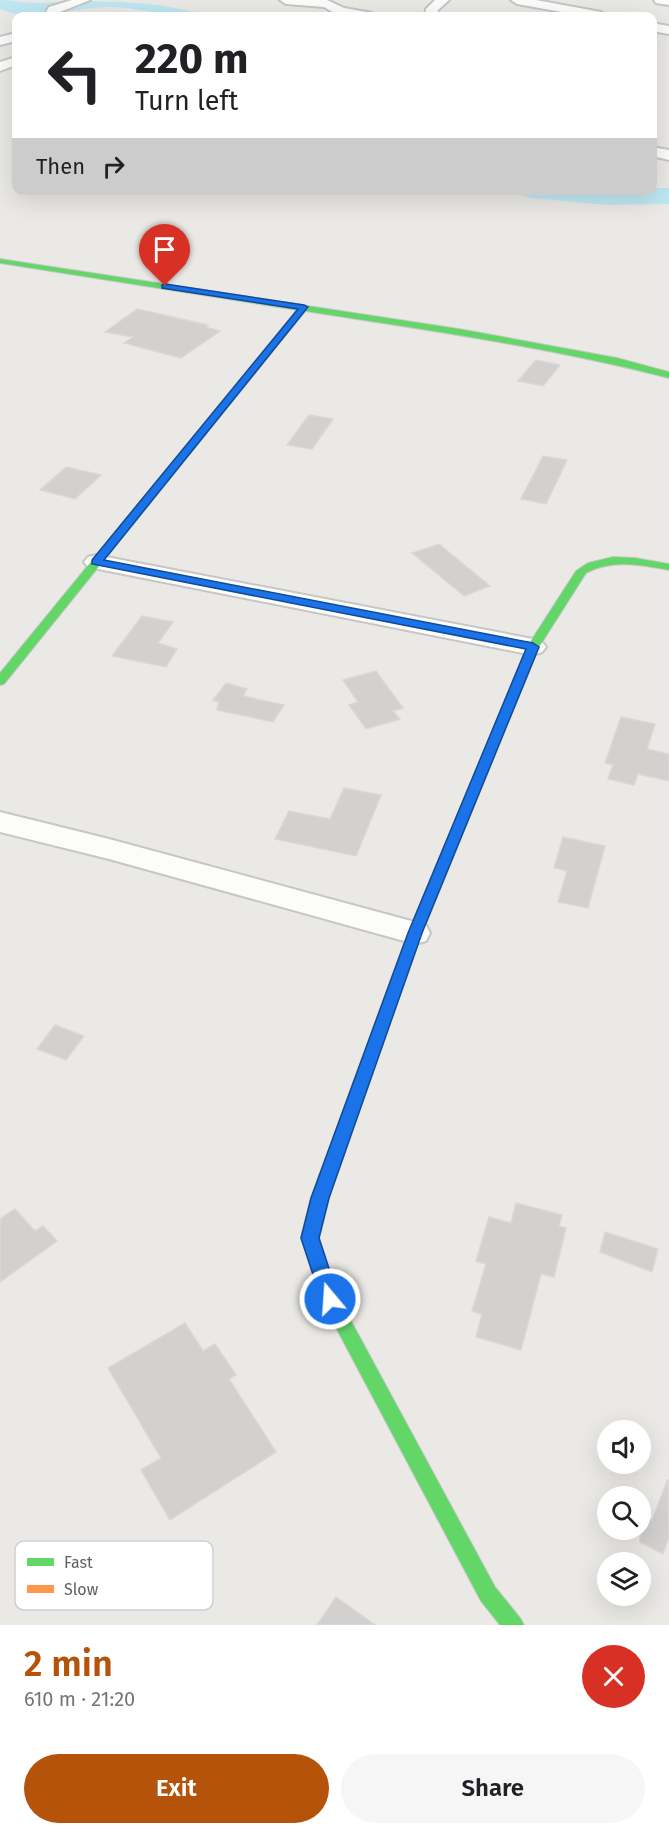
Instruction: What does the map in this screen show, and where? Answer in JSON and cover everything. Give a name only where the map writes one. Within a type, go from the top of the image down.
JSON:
[{"type":"street","points":[[52,12],[84,0]]},
{"type":"street","points":[[286,0],[327,4],[349,12]]},
{"type":"street","points":[[432,12],[443,0]]},
{"type":"street","points":[[517,0],[580,12]]},
{"type":"street","points":[[660,0],[669,2]]},
{"type":"street","points":[[0,261],[547,347],[669,375]]},
{"type":"street","points":[[0,681],[9,659],[96,562],[304,307]]},
{"type":"street","points":[[513,1625],[488,1593],[330,1299],[310,1238],[320,1198],[415,933],[533,647],[588,566],[611,559],[669,567]]},
{"type":"street","points":[[96,562],[533,647]]},
{"type":"street","points":[[0,822],[109,849],[415,933]]},
{"type":"building","points":[[137,309],[208,325],[206,327],[220,331],[181,358],[124,343],[133,337],[105,332]]},
{"type":"building","points":[[536,360],[560,365],[543,386],[518,381]]},
{"type":"building","points":[[309,415],[333,419],[312,449],[287,445]]},
{"type":"building","points":[[543,456],[567,460],[546,504],[521,499]]},
{"type":"building","points":[[66,467],[101,475],[75,499],[40,490]]},
{"type":"building","points":[[439,544],[490,586],[464,596],[412,553]]},
{"type":"building","points":[[142,616],[173,622],[158,643],[177,649],[166,667],[112,656]]},
{"type":"building","points":[[376,671],[403,708],[393,711],[400,719],[366,729],[349,705],[358,702],[343,680]]},
{"type":"building","points":[[226,683],[247,689],[243,696],[284,705],[273,722],[217,710],[219,702],[213,700]]},
{"type":"building","points":[[621,717],[655,724],[647,749],[669,754],[669,781],[638,774],[634,785],[608,779],[613,765],[605,763]]},
{"type":"building","points":[[344,788],[381,795],[356,856],[275,839],[289,811],[330,819]]},
{"type":"building","points":[[563,837],[605,846],[588,908],[558,902],[567,871],[554,868]]},
{"type":"building","points":[[55,1025],[84,1036],[66,1060],[37,1049]]},
{"type":"building","points":[[516,1203],[562,1215],[559,1226],[566,1228],[554,1277],[541,1274],[521,1350],[476,1337],[482,1314],[472,1311],[486,1264],[476,1261],[489,1217],[511,1223]]},
{"type":"building","points":[[15,1209],[35,1231],[43,1226],[57,1241],[0,1282],[0,1219]]},
{"type":"building","points":[[605,1232],[658,1249],[652,1272],[600,1252]]},
{"type":"building","points":[[185,1323],[203,1351],[215,1344],[236,1375],[229,1379],[276,1452],[170,1520],[141,1470],[161,1458],[108,1368]]},
{"type":"building","points":[[668,1479],[669,1537],[663,1554],[640,1542],[640,1540],[651,1540],[652,1520]]},
{"type":"building","points":[[336,1597],[375,1625],[317,1625]]},
{"type":"waterway","points":[[0,2],[11,7],[35,9],[89,2],[123,1],[178,12]]},
{"type":"waterway","points":[[586,195],[669,196]]},
{"type":"traffic: fast","points":[[0,261],[459,332],[617,361],[669,375]]},
{"type":"traffic: fast","points":[[0,681],[304,307]]},
{"type":"traffic: fast","points":[[494,742],[533,647],[582,571],[603,562],[624,560],[669,567]]},
{"type":"traffic: fast","points":[[343,1133],[320,1198],[310,1238],[330,1299],[488,1594],[513,1625]]},
{"type":"traffic: slow","points":[[343,1133],[415,933],[494,742]]},
{"type":"route","points":[[165,286],[304,307],[96,562],[533,647],[415,933],[320,1198],[310,1238],[330,1299]]}]
